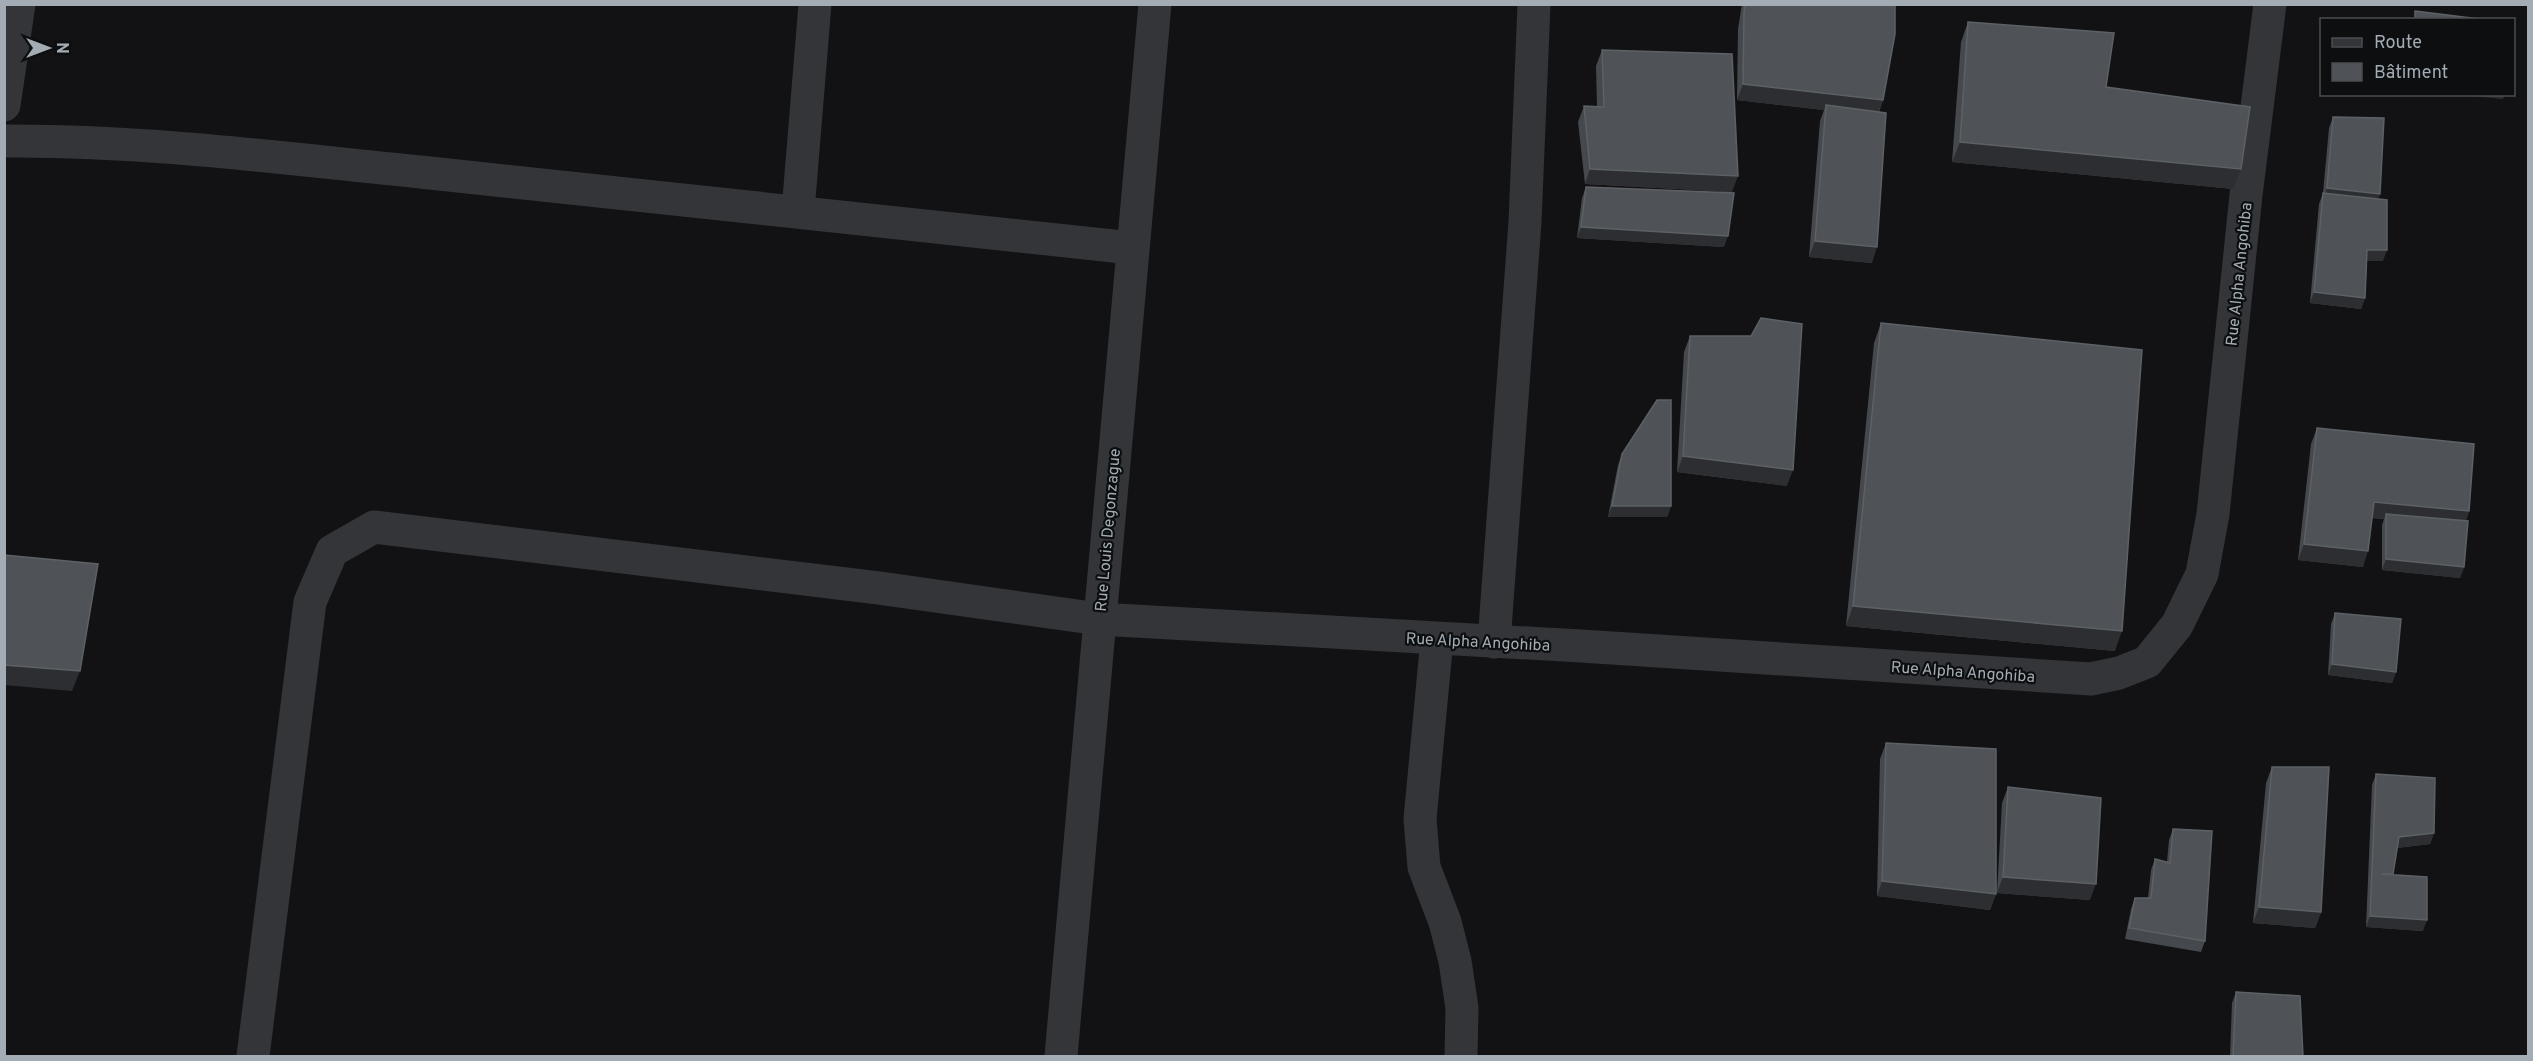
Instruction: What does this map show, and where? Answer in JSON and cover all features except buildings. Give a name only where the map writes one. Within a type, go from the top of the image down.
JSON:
[{"type":"street","points":[[4,105],[19,4]]},
{"type":"street","points":[[798,211],[816,4]]},
{"type":"street","name":"Rue Louis Degonzague","points":[[1061,1056],[1155,4]]},
{"type":"street","points":[[1494,642],[1525,222],[1534,4]]},
{"type":"street","name":"Rue Alpha Angohiba","points":[[253,1056],[310,602],[332,551],[374,527],[879,588],[1099,619],[2091,679],[2119,673],[2147,662],[2177,625],[2202,574],[2212,514],[2246,195],[2262,85],[2270,4]]},
{"type":"street","points":[[4,141],[69,140],[157,146],[798,211],[1132,248]]},
{"type":"street","points":[[1437,639],[1420,819],[1424,867],[1445,922],[1455,961],[1462,1008],[1461,1056]]}]
